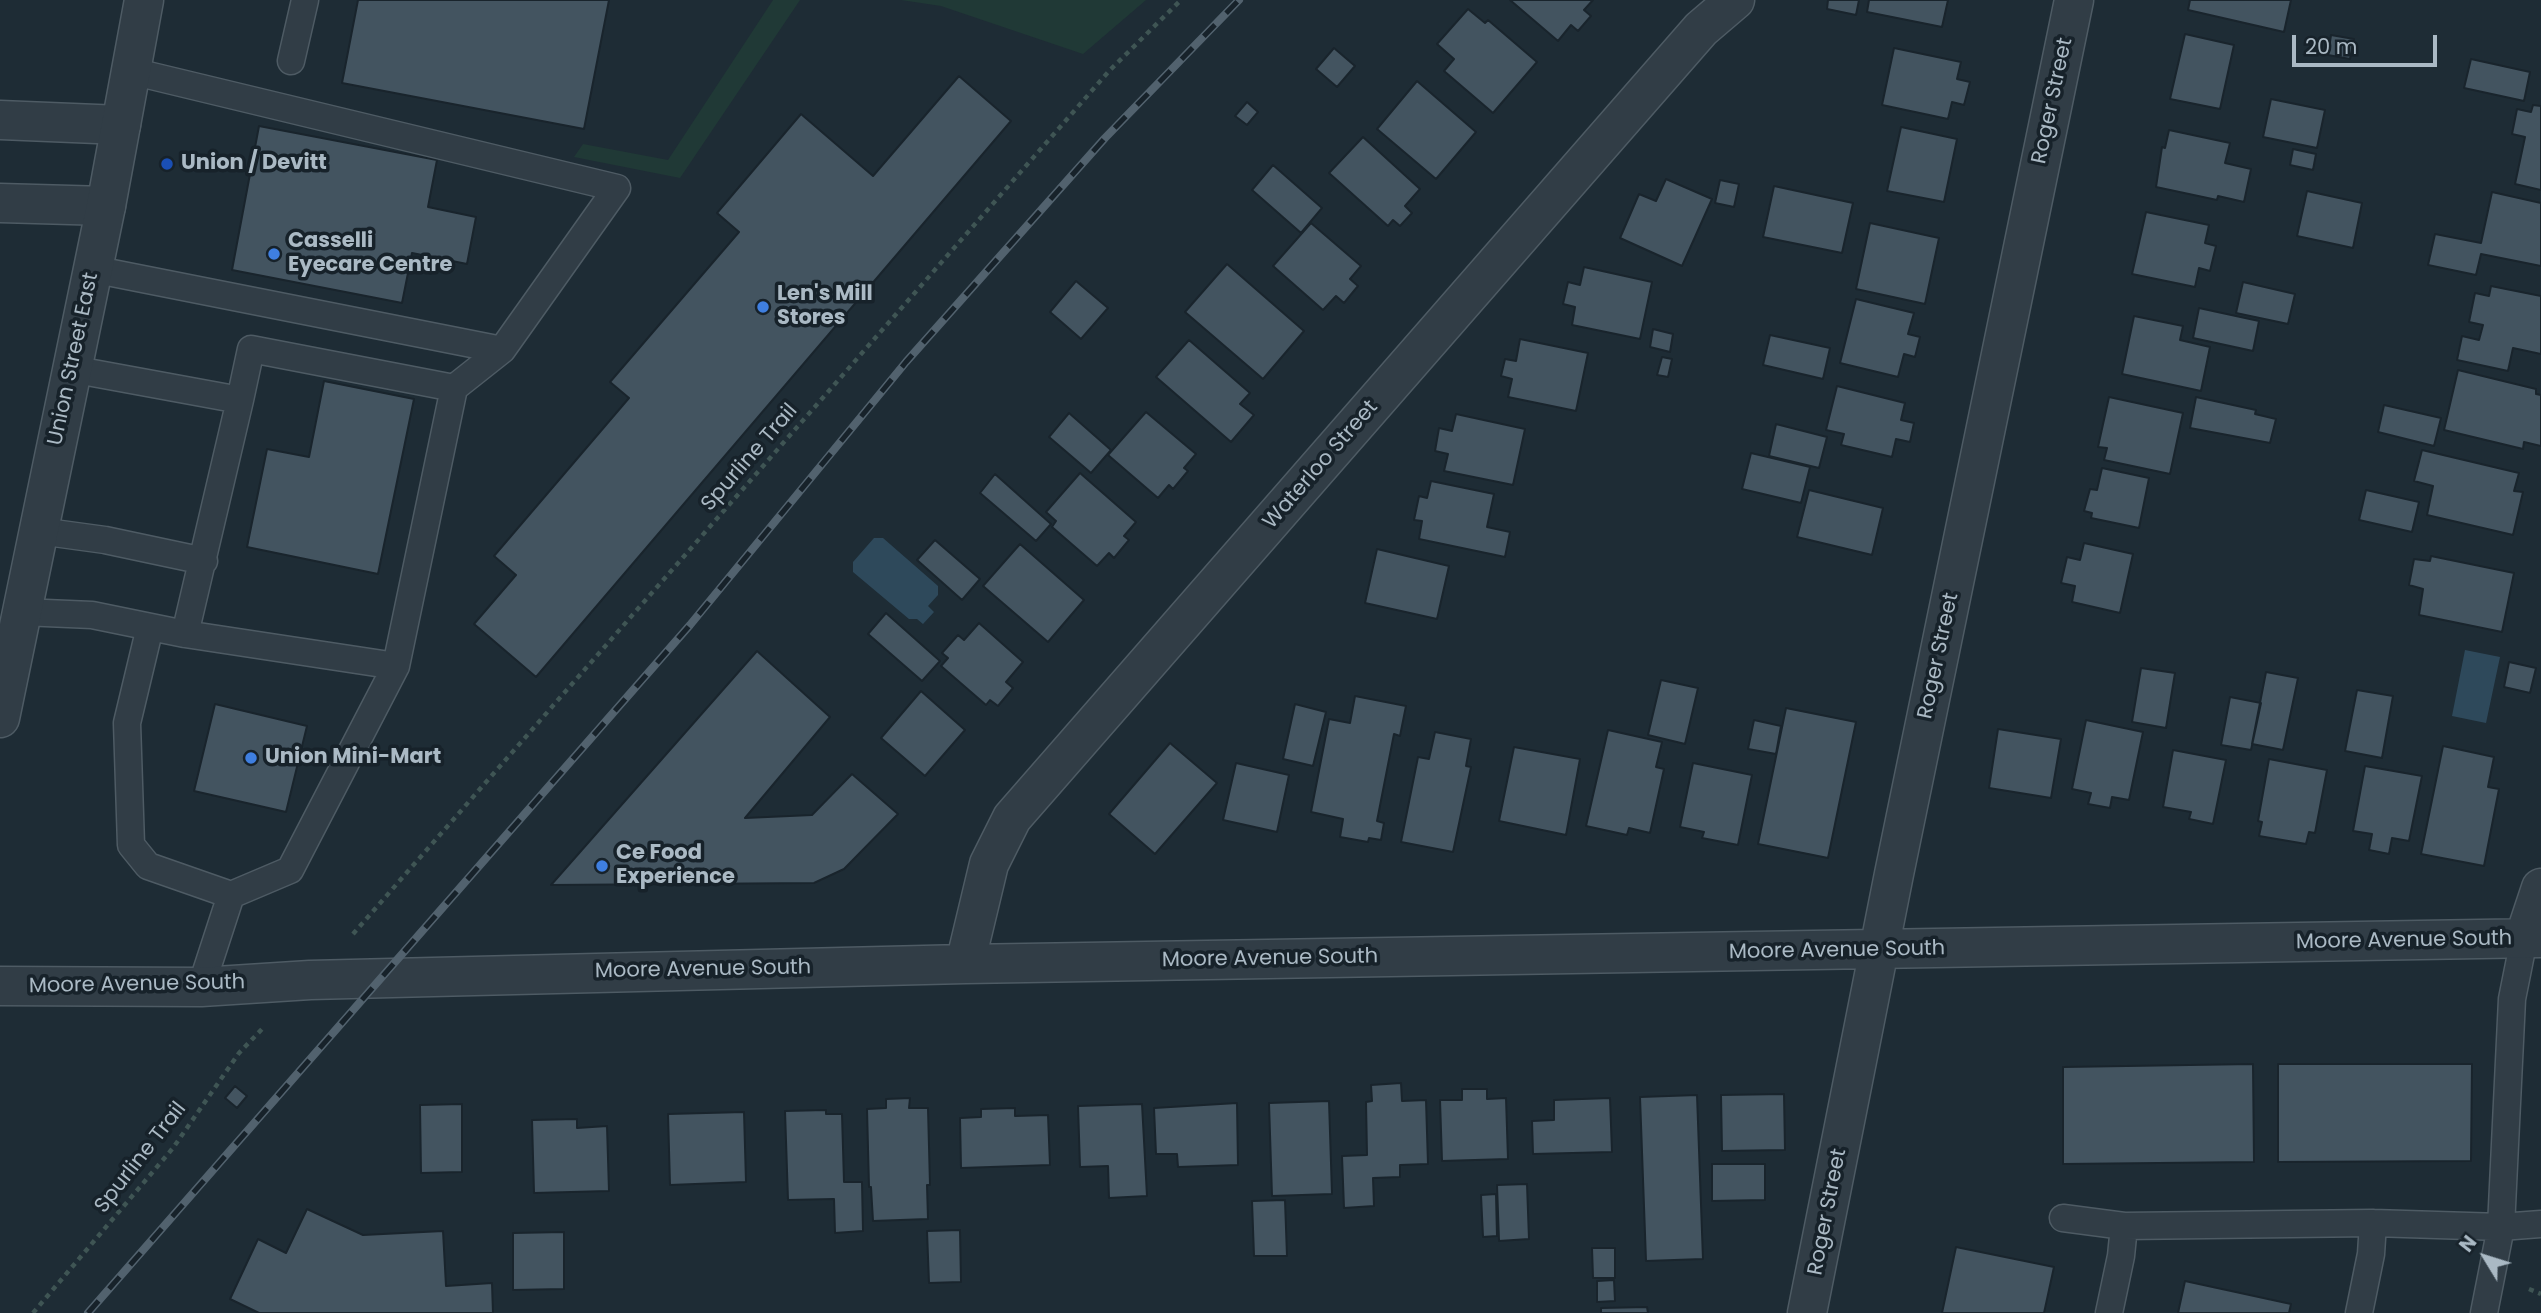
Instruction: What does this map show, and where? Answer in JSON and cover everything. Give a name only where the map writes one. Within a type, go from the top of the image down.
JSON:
[{"type":"street","name":"Union Street East","points":[[0,718],[106,206],[144,0]]},
{"type":"street","name":"Waterloo Street","points":[[965,964],[989,864],[1013,818],[1701,29],[1735,0]]},
{"type":"street","name":"Roger Street","points":[[1807,1313],[2074,0]]},
{"type":"street","points":[[0,120],[121,125]]},
{"type":"street","points":[[0,203],[106,206]]},
{"type":"street","points":[[2533,938],[2541,888]]},
{"type":"street","name":"Moore Avenue South","points":[[0,986],[201,987],[310,980],[965,964],[2533,938]]},
{"type":"lane","points":[[291,61],[304,0]]},
{"type":"lane","points":[[131,71],[617,188],[502,351],[454,388],[397,666],[290,870],[231,895],[148,866],[131,845],[127,723],[150,627]]},
{"type":"lane","points":[[92,269],[502,351]]},
{"type":"lane","points":[[186,634],[251,349],[454,388]]},
{"type":"lane","points":[[71,369],[240,400]]},
{"type":"lane","points":[[39,531],[105,540],[204,561]]},
{"type":"lane","points":[[22,612],[92,615],[186,634],[397,666]]},
{"type":"lane","points":[[201,987],[231,895]]},
{"type":"lane","points":[[2484,1313],[2501,1227],[2512,999],[2533,938]]},
{"type":"lane","points":[[2063,1218],[2124,1226],[2373,1223],[2501,1227],[2541,1224]]},
{"type":"lane","points":[[2359,1313],[2371,1254],[2373,1223]]},
{"type":"lane","points":[[2109,1313],[2121,1256],[2124,1226]]},
{"type":"path","name":"Spurline Trail","points":[[347,941],[1110,70],[1181,0]]},
{"type":"path","name":"Spurline Trail","points":[[33,1313],[173,1148],[239,1053],[271,1020]]},
{"type":"green space","points":[[773,0],[800,0],[680,178],[574,157],[583,144],[668,160]]},
{"type":"green space","points":[[901,0],[1146,0],[1083,54],[941,6]]},
{"type":"water","points":[[874,538],[883,538],[938,586],[938,595],[928,606],[934,612],[923,624],[917,619],[909,619],[853,572],[853,562]]},
{"type":"water","points":[[2465,650],[2500,657],[2486,723],[2452,716]]},
{"type":"building","points":[[358,0],[609,0],[584,129],[342,83]]},
{"type":"building","points":[[1510,0],[1593,0],[1584,10],[1591,16],[1578,31],[1571,25],[1558,41]]},
{"type":"building","points":[[1828,0],[1859,0],[1856,15],[1827,9]]},
{"type":"building","points":[[1869,0],[1948,0],[1942,27],[1867,12]]},
{"type":"building","points":[[2190,0],[2291,0],[2284,32],[2188,10]]},
{"type":"building","points":[[1468,9],[1485,23],[1488,20],[1537,62],[1493,113],[1444,71],[1454,59],[1437,44]]},
{"type":"building","points":[[2185,34],[2234,45],[2220,109],[2170,99]]},
{"type":"building","points":[[2331,35],[2354,39],[2350,59],[2328,55]]},
{"type":"building","points":[[1334,48],[1355,66],[1337,87],[1316,69]]},
{"type":"building","points":[[1894,48],[1961,62],[1957,79],[1970,82],[1964,105],[1952,102],[1948,119],[1882,105]]},
{"type":"building","points":[[2471,59],[2530,72],[2524,101],[2464,88]]},
{"type":"building","name":"Len's Mill Stores","points":[[959,76],[1011,121],[536,677],[474,624],[516,575],[494,556],[629,398],[610,382],[739,232],[717,213],[801,114],[873,176]]},
{"type":"building","points":[[1417,81],[1476,132],[1436,179],[1377,129]]},
{"type":"building","points":[[2271,99],[2325,110],[2317,148],[2263,137]]},
{"type":"building","points":[[1247,102],[1258,112],[1247,125],[1235,116]]},
{"type":"building","points":[[2533,105],[2541,106],[2541,190],[2515,184],[2525,137],[2512,134],[2517,109],[2531,112]]},
{"type":"building","points":[[259,126],[437,160],[428,207],[476,217],[467,264],[412,253],[402,303],[232,270]]},
{"type":"building","points":[[1901,127],[1957,139],[1944,202],[1887,191]]},
{"type":"building","points":[[2169,130],[2230,143],[2225,163],[2251,169],[2244,202],[2218,196],[2217,200],[2156,187],[2162,147],[2165,148]]},
{"type":"building","points":[[1363,137],[1420,189],[1405,206],[1412,213],[1400,226],[1393,220],[1388,226],[1329,173]]},
{"type":"building","points":[[2293,149],[2316,154],[2313,170],[2290,165]]},
{"type":"building","points":[[1273,165],[1322,208],[1301,233],[1252,190]]},
{"type":"building","points":[[1666,179],[1712,199],[1682,266],[1620,238],[1639,194],[1656,201]]},
{"type":"building","points":[[1720,180],[1739,184],[1734,207],[1715,203]]},
{"type":"building","points":[[1774,186],[1853,203],[1842,253],[1763,237]]},
{"type":"building","points":[[2307,191],[2362,203],[2353,248],[2297,236]]},
{"type":"building","points":[[2492,192],[2541,203],[2541,266],[2481,254],[2476,275],[2428,265],[2435,234],[2481,243]]},
{"type":"building","points":[[2146,212],[2209,225],[2205,243],[2216,246],[2210,271],[2199,268],[2195,287],[2132,274]]},
{"type":"building","points":[[1311,223],[1361,266],[1350,279],[1358,286],[1344,303],[1336,296],[1323,310],[1273,266]]},
{"type":"building","points":[[1870,223],[1939,238],[1925,304],[1856,289]]},
{"type":"building","points":[[1227,264],[1304,331],[1263,379],[1185,312]]},
{"type":"building","points":[[1584,267],[1652,282],[1640,339],[1572,325],[1575,307],[1563,304],[1568,282],[1580,285]]},
{"type":"building","points":[[1076,281],[1108,308],[1081,339],[1050,312]]},
{"type":"building","points":[[2243,282],[2295,294],[2288,324],[2236,313]]},
{"type":"building","points":[[2491,286],[2541,296],[2541,354],[2513,348],[2508,371],[2457,360],[2462,336],[2479,340],[2483,325],[2469,322],[2475,293],[2489,296]]},
{"type":"building","points":[[1856,299],[1914,313],[1908,334],[1920,337],[1915,357],[1904,354],[1898,377],[1840,363]]},
{"type":"building","points":[[2199,308],[2259,321],[2253,351],[2193,338]]},
{"type":"building","points":[[2134,316],[2183,326],[2180,340],[2210,347],[2201,391],[2122,374]]},
{"type":"building","points":[[1653,329],[1673,334],[1670,352],[1650,347]]},
{"type":"building","points":[[1770,335],[1830,348],[1823,379],[1763,365]]},
{"type":"building","points":[[1520,339],[1588,353],[1576,411],[1508,397],[1512,379],[1501,376],[1505,359],[1516,361]]},
{"type":"building","points":[[1189,340],[1250,393],[1240,404],[1254,415],[1231,442],[1156,377]]},
{"type":"building","points":[[1662,357],[1672,359],[1668,377],[1657,375]]},
{"type":"building","points":[[2458,370],[2536,389],[2536,394],[2541,395],[2541,446],[2524,442],[2523,449],[2444,430]]},
{"type":"building","points":[[324,381],[414,399],[378,574],[247,547],[267,449],[309,457]]},
{"type":"building","points":[[1837,386],[1905,403],[1901,420],[1914,423],[1910,442],[1896,439],[1892,457],[1841,445],[1844,434],[1826,430]]},
{"type":"building","points":[[2109,397],[2183,413],[2170,474],[2104,460],[2107,448],[2098,447]]},
{"type":"building","points":[[2196,397],[2256,410],[2255,414],[2276,419],[2270,443],[2190,428]]},
{"type":"building","points":[[2384,405],[2441,418],[2434,446],[2378,432]]},
{"type":"building","points":[[1146,412],[1196,454],[1184,468],[1188,471],[1173,489],[1169,485],[1158,498],[1108,455]]},
{"type":"building","points":[[1069,413],[1111,450],[1091,473],[1049,437]]},
{"type":"building","points":[[1456,414],[1525,429],[1513,485],[1444,471],[1448,454],[1435,451],[1439,428],[1452,431]]},
{"type":"building","points":[[1776,424],[1827,437],[1819,468],[1769,456]]},
{"type":"building","points":[[2422,450],[2519,473],[2514,491],[2523,492],[2513,535],[2427,515],[2433,486],[2414,481]]},
{"type":"building","points":[[1751,453],[1810,467],[1801,503],[1742,489]]},
{"type":"building","points":[[2102,468],[2149,478],[2139,528],[2091,518],[2092,513],[2084,511],[2090,489],[2097,490]]},
{"type":"building","points":[[1080,473],[1136,522],[1124,536],[1129,540],[1114,558],[1109,553],[1097,566],[1052,527],[1056,521],[1046,512]]},
{"type":"building","points":[[995,474],[1051,524],[1036,541],[980,493]]},
{"type":"building","points":[[1431,481],[1494,494],[1487,527],[1510,532],[1505,557],[1419,539],[1422,521],[1414,520],[1419,496],[1427,498]]},
{"type":"building","points":[[1809,490],[1883,508],[1872,555],[1797,537]]},
{"type":"building","points":[[2366,490],[2419,502],[2412,532],[2359,520]]},
{"type":"building","points":[[935,540],[980,579],[962,600],[917,560]]},
{"type":"building","points":[[2084,543],[2133,554],[2120,613],[2072,602],[2075,586],[2061,583],[2067,557],[2080,560]]},
{"type":"building","points":[[1020,544],[1084,600],[1048,642],[983,586]]},
{"type":"building","points":[[1377,549],[1449,566],[1437,619],[1365,603]]},
{"type":"building","points":[[2431,556],[2514,573],[2502,632],[2419,615],[2423,589],[2409,585],[2414,559],[2430,561]]},
{"type":"building","points":[[886,613],[940,661],[922,681],[868,634]]},
{"type":"building","points":[[979,623],[1023,662],[1006,682],[1013,688],[998,706],[990,700],[986,705],[941,666],[948,658],[942,653],[958,635],[964,640]]},
{"type":"building","points":[[757,651],[830,717],[745,818],[812,815],[852,774],[898,814],[844,869],[814,883],[551,885]]},
{"type":"building","points":[[2509,662],[2536,668],[2530,693],[2504,687]]},
{"type":"building","points":[[2141,668],[2175,673],[2166,728],[2132,722]]},
{"type":"building","points":[[2266,672],[2298,678],[2283,750],[2252,744]]},
{"type":"building","points":[[1661,680],[1698,688],[1685,744],[1648,735]]},
{"type":"building","points":[[2357,690],[2393,696],[2382,758],[2345,751]]},
{"type":"building","points":[[921,691],[965,730],[925,776],[881,738]]},
{"type":"building","points":[[1355,696],[1406,706],[1400,736],[1394,734],[1377,821],[1384,823],[1381,840],[1369,838],[1368,842],[1340,837],[1343,819],[1311,812],[1329,719],[1350,723]]},
{"type":"building","points":[[2230,697],[2261,703],[2251,750],[2221,745]]},
{"type":"building","name":"Union Mini-Mart","points":[[215,704],[307,726],[286,812],[194,791]]},
{"type":"building","points":[[1295,704],[1326,712],[1313,766],[1283,759]]},
{"type":"building","points":[[1786,708],[1856,722],[1828,858],[1758,844]]},
{"type":"building","points":[[1754,720],[1781,726],[1776,754],[1748,749]]},
{"type":"building","points":[[2086,720],[2143,732],[2129,800],[2112,797],[2110,808],[2088,804],[2091,793],[2072,789]]},
{"type":"building","points":[[1998,729],[2061,739],[2051,798],[1989,788]]},
{"type":"building","points":[[1608,730],[1662,742],[1656,767],[1664,769],[1650,833],[1629,828],[1627,835],[1586,826]]},
{"type":"building","points":[[1435,732],[1471,739],[1466,766],[1471,767],[1453,852],[1401,842],[1418,757],[1429,759]]},
{"type":"building","points":[[1170,743],[1217,783],[1155,854],[1109,814]]},
{"type":"building","points":[[2443,746],[2494,757],[2488,787],[2499,789],[2484,866],[2421,854]]},
{"type":"building","points":[[1514,747],[1580,759],[1566,835],[1499,821]]},
{"type":"building","points":[[2173,750],[2226,760],[2213,824],[2189,819],[2191,812],[2163,807]]},
{"type":"building","points":[[2269,759],[2327,770],[2315,833],[2309,832],[2306,844],[2259,836],[2262,822],[2258,821]]},
{"type":"building","points":[[1236,763],[1289,775],[1277,832],[1223,820]]},
{"type":"building","points":[[1693,763],[1752,775],[1738,845],[1702,838],[1704,832],[1680,827]]},
{"type":"building","points":[[2365,766],[2422,776],[2409,841],[2392,838],[2389,854],[2369,850],[2372,834],[2353,831]]},
{"type":"building","points":[[2253,1064],[2254,1162],[2063,1164],[2063,1067]]},
{"type":"building","points":[[2278,1064],[2472,1064],[2471,1161],[2278,1162]]},
{"type":"building","points":[[1401,1083],[1402,1101],[1426,1100],[1428,1164],[1400,1165],[1400,1177],[1373,1178],[1374,1206],[1344,1208],[1342,1156],[1367,1155],[1366,1102],[1372,1101],[1371,1085]]},
{"type":"building","points":[[235,1086],[247,1096],[237,1108],[225,1098]]},
{"type":"building","points":[[1462,1089],[1487,1089],[1487,1099],[1506,1098],[1508,1159],[1442,1161],[1440,1100],[1462,1100]]},
{"type":"building","points":[[1784,1094],[1785,1150],[1722,1151],[1721,1095]]},
{"type":"building","points":[[1697,1095],[1703,1259],[1646,1261],[1640,1097]]},
{"type":"building","points":[[910,1098],[909,1108],[928,1108],[928,1219],[873,1221],[869,1187],[867,1109],[886,1108],[886,1099]]},
{"type":"building","points":[[1610,1098],[1612,1152],[1533,1154],[1532,1121],[1554,1120],[1554,1100]]},
{"type":"building","points":[[1329,1101],[1332,1194],[1272,1196],[1269,1103]]},
{"type":"building","points":[[1237,1103],[1238,1165],[1178,1167],[1177,1154],[1156,1154],[1154,1108]]},
{"type":"building","points":[[462,1104],[462,1172],[421,1173],[420,1105]]},
{"type":"building","points":[[1142,1104],[1147,1196],[1109,1198],[1108,1166],[1080,1167],[1078,1106]]},
{"type":"building","points":[[1015,1108],[1015,1116],[1048,1115],[1050,1165],[961,1168],[960,1118],[981,1117],[981,1109]]},
{"type":"building","points":[[826,1110],[826,1114],[842,1114],[844,1182],[862,1182],[863,1231],[835,1233],[834,1199],[788,1200],[785,1111]]},
{"type":"building","points":[[744,1112],[746,1182],[670,1185],[668,1114]]},
{"type":"building","points":[[577,1119],[577,1128],[607,1126],[609,1191],[534,1193],[532,1120]]},
{"type":"building","points":[[1712,1164],[1765,1164],[1765,1200],[1712,1201]]},
{"type":"building","points":[[1527,1184],[1529,1239],[1499,1241],[1497,1185]]},
{"type":"building","points":[[1496,1194],[1497,1236],[1483,1237],[1481,1195]]},
{"type":"building","points":[[1285,1200],[1287,1256],[1254,1256],[1252,1201]]},
{"type":"building","points":[[307,1209],[363,1235],[443,1231],[446,1286],[492,1283],[493,1313],[259,1313],[230,1299],[258,1239],[286,1253]]},
{"type":"building","points":[[960,1230],[961,1282],[929,1283],[927,1231]]},
{"type":"building","points":[[564,1232],[564,1289],[513,1290],[513,1233]]},
{"type":"building","points":[[1956,1247],[2054,1267],[2044,1313],[1942,1313]]},
{"type":"building","points":[[1592,1248],[1615,1248],[1615,1278],[1593,1278]]},
{"type":"building","points":[[1614,1280],[1615,1301],[1597,1302],[1597,1281]]},
{"type":"building","points":[[2185,1281],[2291,1304],[2289,1313],[2178,1313]]},
{"type":"building","points":[[1647,1307],[1648,1313],[1601,1313],[1601,1308]]},
{"type":"railway","points":[[88,1313],[690,625],[906,362],[1105,138],[1239,0]]},
{"type":"place","name":"Union / Devitt","points":[[167,164]]},
{"type":"place","name":"Casselli Eyecare Centre","points":[[274,254]]},
{"type":"place","name":"Len's Mill Stores","points":[[763,307]]},
{"type":"place","name":"Union Mini-Mart","points":[[251,758]]},
{"type":"place","name":"Ce Food Experience","points":[[602,866]]}]
